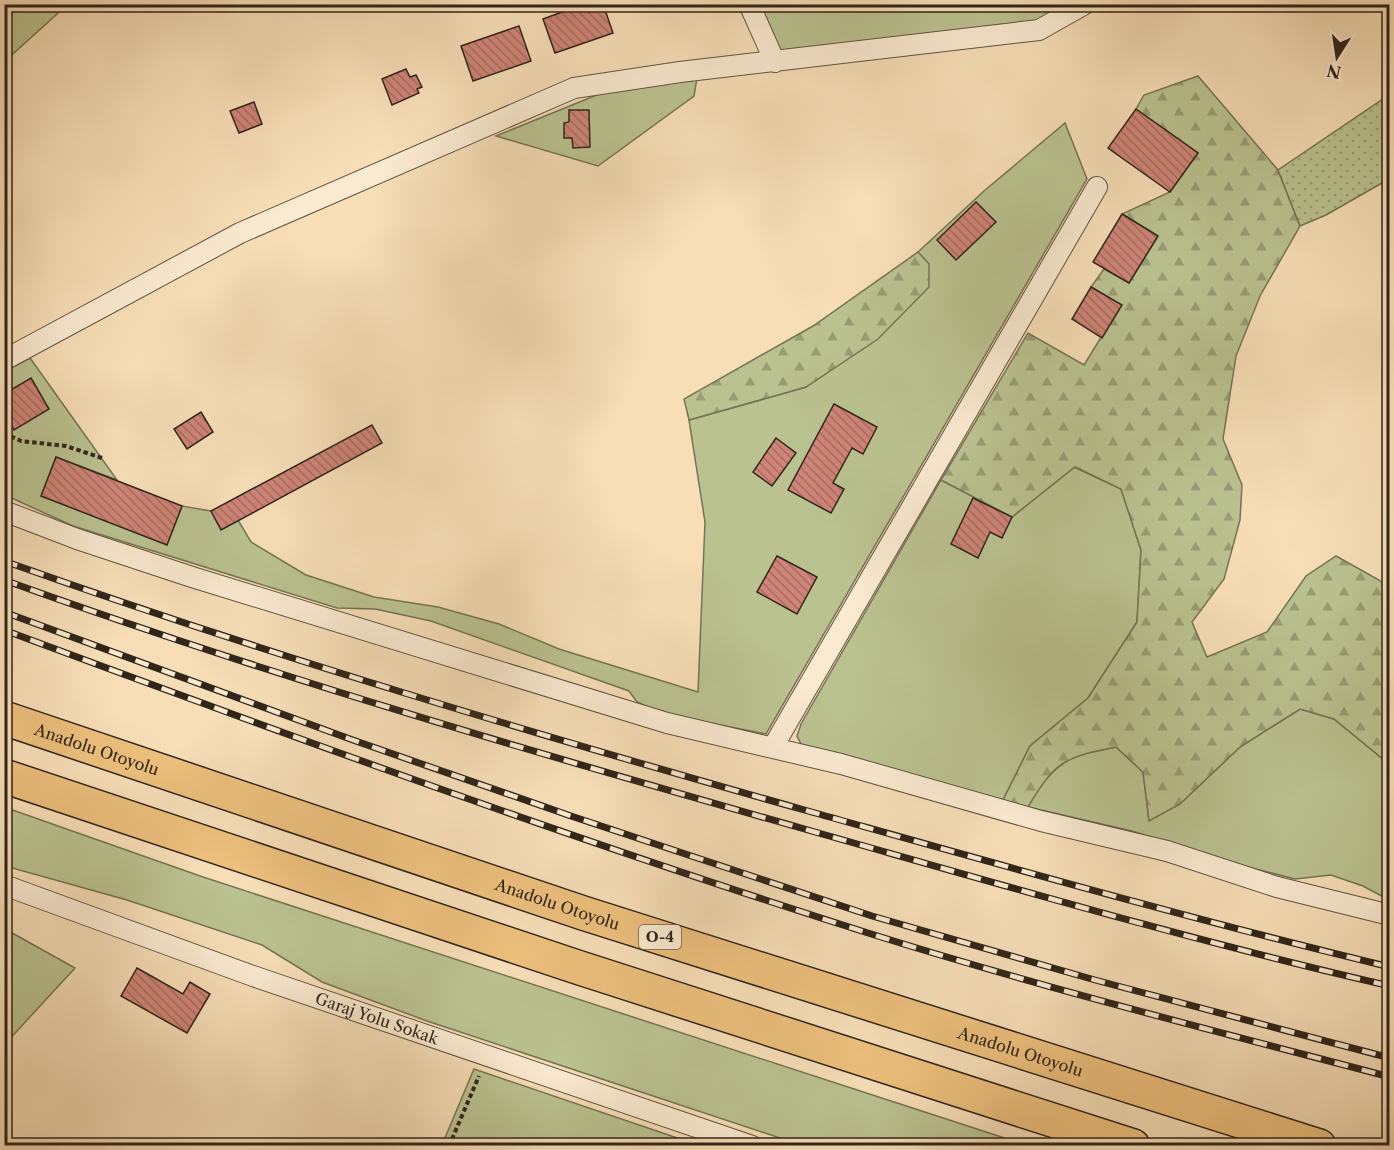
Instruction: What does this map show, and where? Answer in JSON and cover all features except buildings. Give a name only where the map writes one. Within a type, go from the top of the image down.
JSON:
[{"type":"highway","name":"Anadolu Otoyolu","points":[[4,718],[572,909],[1319,1146]]},
{"type":"highway","points":[[4,776],[622,982],[1133,1146]]},
{"type":"street","points":[[749,4],[775,62]]},
{"type":"street","points":[[4,360],[240,233],[574,88],[680,72],[1040,30],[1085,4]]},
{"type":"street","points":[[773,747],[1097,187]]},
{"type":"street","points":[[4,511],[77,539],[192,577],[667,723],[773,747],[1041,821],[1167,851],[1277,887],[1389,915]]},
{"type":"street","name":"Garaj Yolu Sokak","points":[[4,885],[252,976],[752,1146]]},
{"type":"path","points":[[4,433],[21,441],[66,446],[102,458]]},
{"type":"path","points":[[449,1146],[487,1056]]},
{"type":"green space","points":[[5,4],[67,4],[67,5],[5,61]]},
{"type":"green space","points":[[749,5],[1085,5],[1039,30],[775,62]]},
{"type":"green space","points":[[1198,76],[1278,170],[1300,226],[1260,296],[1236,356],[1223,439],[1242,485],[1240,520],[1224,579],[1192,622],[1207,657],[1267,632],[1306,576],[1336,556],[1379,580],[1389,589],[1389,764],[1334,719],[1300,709],[1240,747],[1180,804],[1149,821],[1143,772],[1116,747],[1073,758],[1054,770],[1028,807],[1003,800],[1030,746],[1088,698],[1137,622],[1141,550],[1121,489],[1075,467],[1012,517],[941,480],[1028,333],[1084,365],[1121,305],[1091,287],[1104,269],[1129,283],[1158,236],[1122,214],[1170,192],[1198,153],[1136,109],[1144,95]]},
{"type":"green space","points":[[697,78],[694,96],[598,166],[496,136],[604,92]]},
{"type":"green space","points":[[1389,95],[1389,179],[1326,215],[1300,226],[1278,170]]},
{"type":"green space","points":[[1065,123],[1087,179],[766,734],[663,714],[637,702],[629,691],[431,621],[375,609],[337,608],[73,526],[5,495],[5,371],[30,358],[117,480],[56,457],[41,496],[167,544],[182,506],[211,511],[221,529],[238,520],[251,542],[306,575],[374,597],[438,607],[499,624],[559,649],[698,692],[705,522],[689,420],[806,387],[929,264],[918,252],[984,191]]},
{"type":"green space","points":[[918,252],[929,264],[929,287],[878,339],[806,387],[689,420],[684,399],[813,326]]},
{"type":"green space","points":[[1074,467],[1121,489],[1141,550],[1137,622],[1088,698],[1030,746],[1003,800],[801,744],[797,736],[801,724],[941,480],[1012,517]]},
{"type":"green space","points":[[1300,709],[1334,719],[1389,764],[1389,900],[1363,886],[1331,875],[1295,879],[1132,831],[1028,807],[1054,770],[1073,758],[1116,747],[1143,772],[1149,820],[1180,804],[1240,747]]},
{"type":"green space","points":[[4,807],[203,877],[1026,1145],[801,1145],[427,1021],[322,982],[262,945],[127,900],[5,866]]},
{"type":"green space","points":[[5,929],[75,968],[5,1044]]},
{"type":"green space","points":[[474,1069],[698,1145],[442,1145]]},
{"type":"railway","points":[[4,561],[303,661],[606,753],[1098,892],[1390,967]]},
{"type":"railway","points":[[4,580],[306,682],[611,774],[1102,913],[1390,986]]},
{"type":"railway","points":[[4,612],[350,739],[571,816],[872,916],[1095,980],[1390,1058]]},
{"type":"railway","points":[[4,630],[434,787],[759,898],[998,972],[1390,1077]]}]
